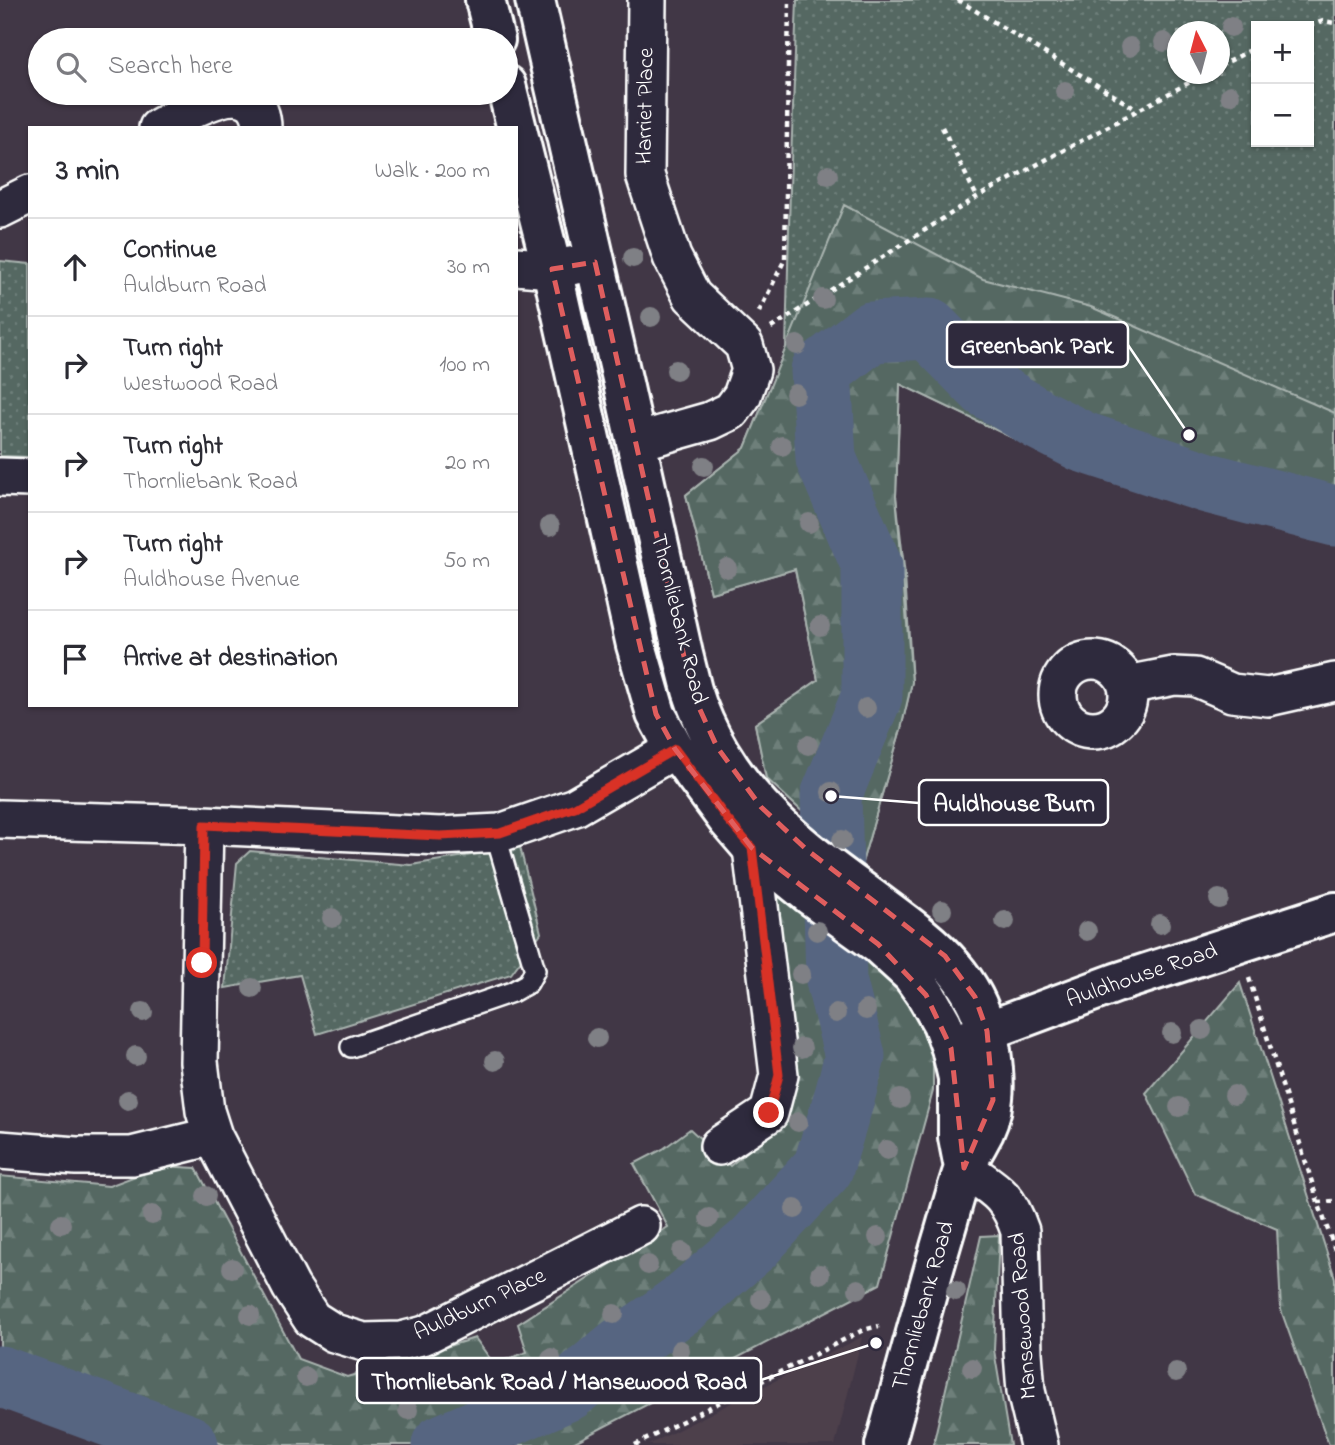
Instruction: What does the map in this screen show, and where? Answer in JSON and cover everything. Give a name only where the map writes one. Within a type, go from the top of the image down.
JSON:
[{"type":"main road","points":[[485,0],[492,28]]},
{"type":"main road","name":"Thornliebank Road","points":[[535,0],[692,692],[709,731],[736,775],[761,807],[807,850],[945,956],[975,997],[987,1031],[994,1073],[993,1100],[980,1140],[964,1168],[885,1445]]},
{"type":"main road","name":"Thornliebank Road","points":[[509,105],[512,126]]},
{"type":"main road","name":"Thornliebank Road","points":[[518,163],[534,268],[656,714],[675,749],[752,848],[810,895],[878,944],[912,975],[926,995],[942,1023],[958,1078],[958,1137],[964,1168]]},
{"type":"main road","points":[[675,749],[709,731]]},
{"type":"main road","name":"Auldhouse Road","points":[[951,1048],[987,1031],[1116,983],[1335,912]]},
{"type":"street","name":"Harriet Place","points":[[647,0],[645,175],[672,257],[692,296],[744,345]]},
{"type":"street","points":[[162,126],[202,105]]},
{"type":"street","points":[[254,105],[259,110],[262,126]]},
{"type":"street","points":[[0,209],[28,195]]},
{"type":"street","points":[[0,220],[28,224]]},
{"type":"street","points":[[534,268],[595,262]]},
{"type":"street","points":[[636,442],[710,421],[731,411],[742,396],[751,370],[744,345]]},
{"type":"street","points":[[0,477],[28,478]]},
{"type":"street","points":[[1127,685],[1174,676],[1195,677],[1232,692],[1268,697],[1335,682]]},
{"type":"street","points":[[0,819],[440,836],[500,833],[575,807],[675,749]]},
{"type":"street","name":"Auldburn Place","points":[[204,825],[199,1062],[205,1111],[213,1136],[290,1287],[312,1319],[334,1333],[364,1342],[401,1341],[425,1335],[641,1226]]},
{"type":"street","points":[[719,1146],[769,1113],[779,1075],[752,848]]},
{"type":"street","points":[[0,1150],[76,1156],[132,1156],[213,1136]]},
{"type":"street","name":"Mansewood Road","points":[[964,1168],[1003,1196],[1020,1231],[1026,1391],[1038,1445]]},
{"type":"lane","points":[[351,1047],[513,992],[528,983],[535,970],[495,833]]},
{"type":"path","points":[[744,345],[785,259],[789,0]]},
{"type":"path","points":[[958,0],[1137,109]]},
{"type":"path","points":[[1314,24],[1323,21],[1335,23]]},
{"type":"path","points":[[1230,61],[1251,50]]},
{"type":"path","points":[[744,345],[977,197],[1186,84]]},
{"type":"path","points":[[942,127],[977,197]]},
{"type":"path","points":[[1238,943],[1335,1250]]},
{"type":"path","points":[[1318,1202],[1335,1201]]},
{"type":"path","points":[[635,1445],[863,1330],[920,1315]]},
{"type":"highlighted area","points":[[595,262],[692,692],[717,747],[761,807],[807,850],[945,956],[975,997],[987,1031],[993,1100],[964,1168],[951,1048],[926,995],[878,944],[752,848],[675,749],[656,714],[552,269]]},
{"type":"shaded area","points":[[862,1337],[835,1445],[648,1445]]},
{"type":"green space","points":[[797,0],[1335,0],[1335,540],[1260,525],[1151,483],[1027,428],[1021,442],[900,384],[896,496],[905,576],[912,682],[861,866],[766,778],[755,724],[818,680],[795,569],[711,593],[686,495],[745,448],[786,348]]},
{"type":"green space","points":[[844,205],[983,279],[1091,307],[1335,413],[1335,540],[1260,525],[1151,483],[1027,428],[1021,442],[900,384],[896,496],[912,682],[861,866],[766,778],[755,724],[818,680],[795,569],[711,593],[686,495],[745,448]]},
{"type":"green space","points":[[0,261],[28,264],[28,457],[0,456]]},
{"type":"green space","points":[[520,847],[541,933],[511,974],[317,1034],[300,975],[225,988],[237,863],[250,851],[411,865]]},
{"type":"green space","points":[[768,886],[911,989],[933,1044],[933,1091],[880,1284],[569,1445],[225,1445],[58,1383],[0,1358],[0,1176],[109,1186],[162,1166],[196,1168],[298,1359],[347,1377],[475,1338],[494,1364],[527,1352],[518,1324],[668,1227],[634,1164],[663,1149],[690,1129],[730,1166],[771,1132]]},
{"type":"green space","points":[[1240,983],[1335,1278],[1335,1445],[1329,1445],[1281,1310],[1277,1229],[1195,1194],[1146,1093]]},
{"type":"green space","points":[[999,1235],[994,1350],[1010,1445],[933,1445],[981,1236]]},
{"type":"green space","points":[[0,1387],[148,1445],[110,1445],[0,1405]]},
{"type":"waterway","points":[[442,1445],[569,1390],[619,1349],[684,1303],[753,1244],[823,1168],[855,1056],[836,980],[831,796],[872,696],[872,566],[826,459],[821,371],[871,332],[929,329],[987,388],[1083,442],[1208,483],[1335,516]]},
{"type":"waterway","points":[[0,1376],[188,1445]]},
{"type":"place","name":"Greenbank Park","points":[[1189,435]]},
{"type":"place","name":"Auldhouse Burn","points":[[831,796]]},
{"type":"place","name":"Thornliebank Road / Mansewood Road","points":[[876,1343]]},
{"type":"route","points":[[202,963],[204,825],[440,836],[500,833],[575,807],[675,749],[752,848],[779,1075],[769,1113]]}]
